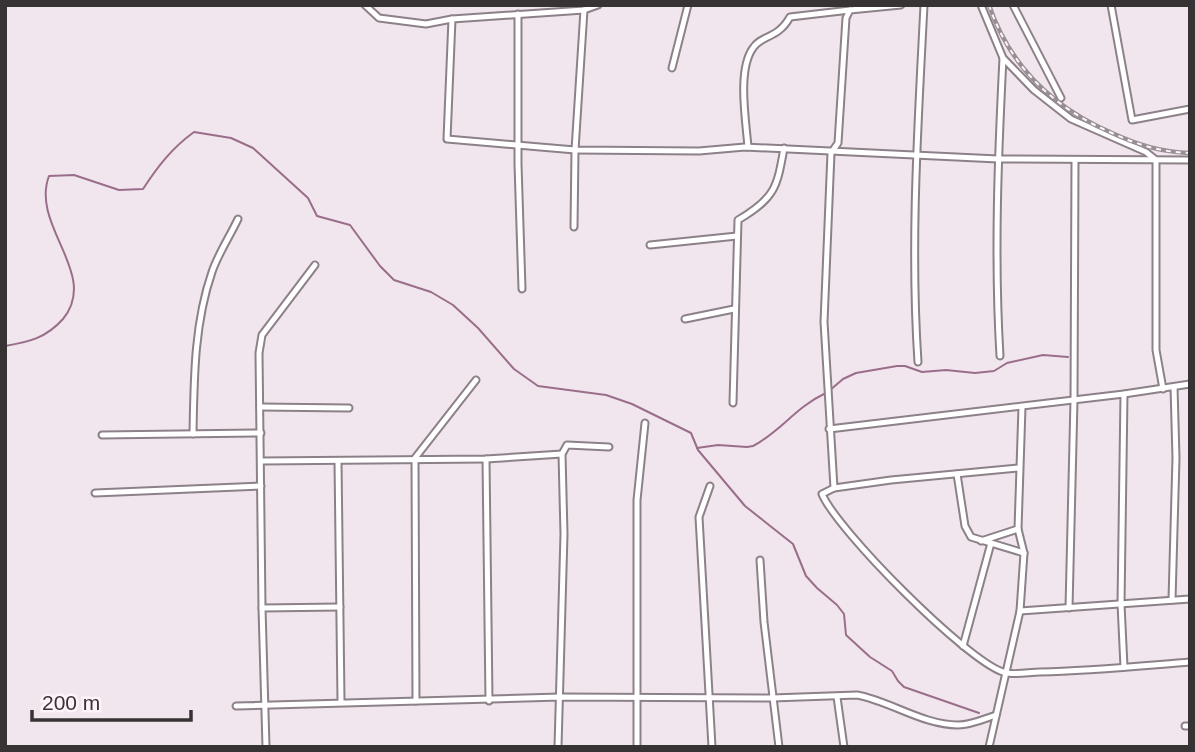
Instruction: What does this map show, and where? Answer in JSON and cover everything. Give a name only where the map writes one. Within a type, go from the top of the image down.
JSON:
[{"type":"street","points":[[365,5],[379,18],[426,24],[452,19],[584,10],[598,5]]},
{"type":"street","points":[[672,68],[688,5]]},
{"type":"street","points":[[794,5],[794,16]]},
{"type":"street","points":[[748,147],[745,66],[753,46],[783,30],[790,17],[901,5]]},
{"type":"street","points":[[918,362],[915,328],[917,157],[924,5]]},
{"type":"street","points":[[981,5],[1003,58],[1034,90],[1071,119],[1146,152],[1156,160]]},
{"type":"street","points":[[1013,5],[1061,98]]},
{"type":"street","points":[[1111,5],[1132,120],[1190,109]]},
{"type":"street","points":[[574,227],[575,150],[584,10]]},
{"type":"street","points":[[834,488],[824,322],[831,153],[838,143],[846,18],[850,10]]},
{"type":"street","points":[[518,14],[522,289]]},
{"type":"street","points":[[452,19],[447,139],[575,150],[699,151],[748,147],[917,157],[1074,161],[1190,160]]},
{"type":"street","points":[[1000,356],[996,286],[1003,58]]},
{"type":"street","points":[[733,403],[738,220],[770,195],[778,184],[784,148]]},
{"type":"street","points":[[1156,160],[1156,350],[1163,388]]},
{"type":"street","points":[[1069,608],[1074,400],[1074,161]]},
{"type":"street","points":[[192,434],[200,316],[212,271],[238,219]]},
{"type":"street","points":[[650,245],[737,236]]},
{"type":"street","points":[[265,747],[259,353],[262,335],[315,265]]},
{"type":"street","points":[[685,319],[734,309]]},
{"type":"street","points":[[416,701],[415,458],[476,380]]},
{"type":"street","points":[[829,429],[1190,384]]},
{"type":"street","points":[[1172,600],[1176,458],[1174,387]]},
{"type":"street","points":[[1124,394],[1121,604],[1124,667]]},
{"type":"street","points":[[260,407],[349,408]]},
{"type":"street","points":[[989,747],[1020,611],[1024,553],[1018,529],[1022,407]]},
{"type":"street","points":[[637,747],[637,500],[645,422]]},
{"type":"street","points":[[102,435],[261,433]]},
{"type":"street","points":[[558,747],[564,534],[562,454],[567,445],[609,447]]},
{"type":"street","points":[[261,461],[486,458],[562,454]]},
{"type":"street","points":[[486,458],[489,701]]},
{"type":"street","points":[[338,461],[341,701]]},
{"type":"street","points":[[1019,468],[834,488],[821,494],[856,540],[942,629],[1005,673],[1190,662]]},
{"type":"street","points":[[957,474],[965,526],[971,537],[1024,553]]},
{"type":"street","points":[[94,493],[261,486]]},
{"type":"street","points":[[710,486],[699,517],[712,747]]},
{"type":"street","points":[[981,541],[1018,529]]},
{"type":"street","points":[[963,646],[991,544]]},
{"type":"street","points":[[760,560],[779,747]]},
{"type":"street","points":[[1020,611],[1190,599]]},
{"type":"street","points":[[262,608],[340,607]]},
{"type":"street","points":[[236,706],[560,697],[772,698],[857,695],[869,697],[908,714],[956,725],[996,715]]},
{"type":"street","points":[[836,697],[844,747]]},
{"type":"waterway","points":[[5,346],[44,335],[63,319],[72,302],[74,285],[70,267],[48,213],[46,195],[49,176],[74,175],[119,190],[143,189],[166,158],[194,132],[231,138],[253,148],[308,198],[317,216],[350,225],[380,266],[394,280],[431,292],[453,305],[478,328],[514,369],[538,386],[606,395],[632,404],[691,433],[698,450],[745,506],[793,544],[806,576],[844,614],[846,635],[870,657],[892,671],[904,687],[979,713]]},
{"type":"waterway","points":[[829,391],[843,379],[856,373],[897,366],[922,372],[946,370],[975,373],[994,371],[1007,363],[1043,355],[1068,357]]},
{"type":"waterway","points":[[697,448],[718,445],[753,446],[824,394]]},
{"type":"railway","points":[[989,5],[1009,48],[1022,66],[1053,98],[1091,123],[1122,137],[1159,149],[1190,153]]}]
